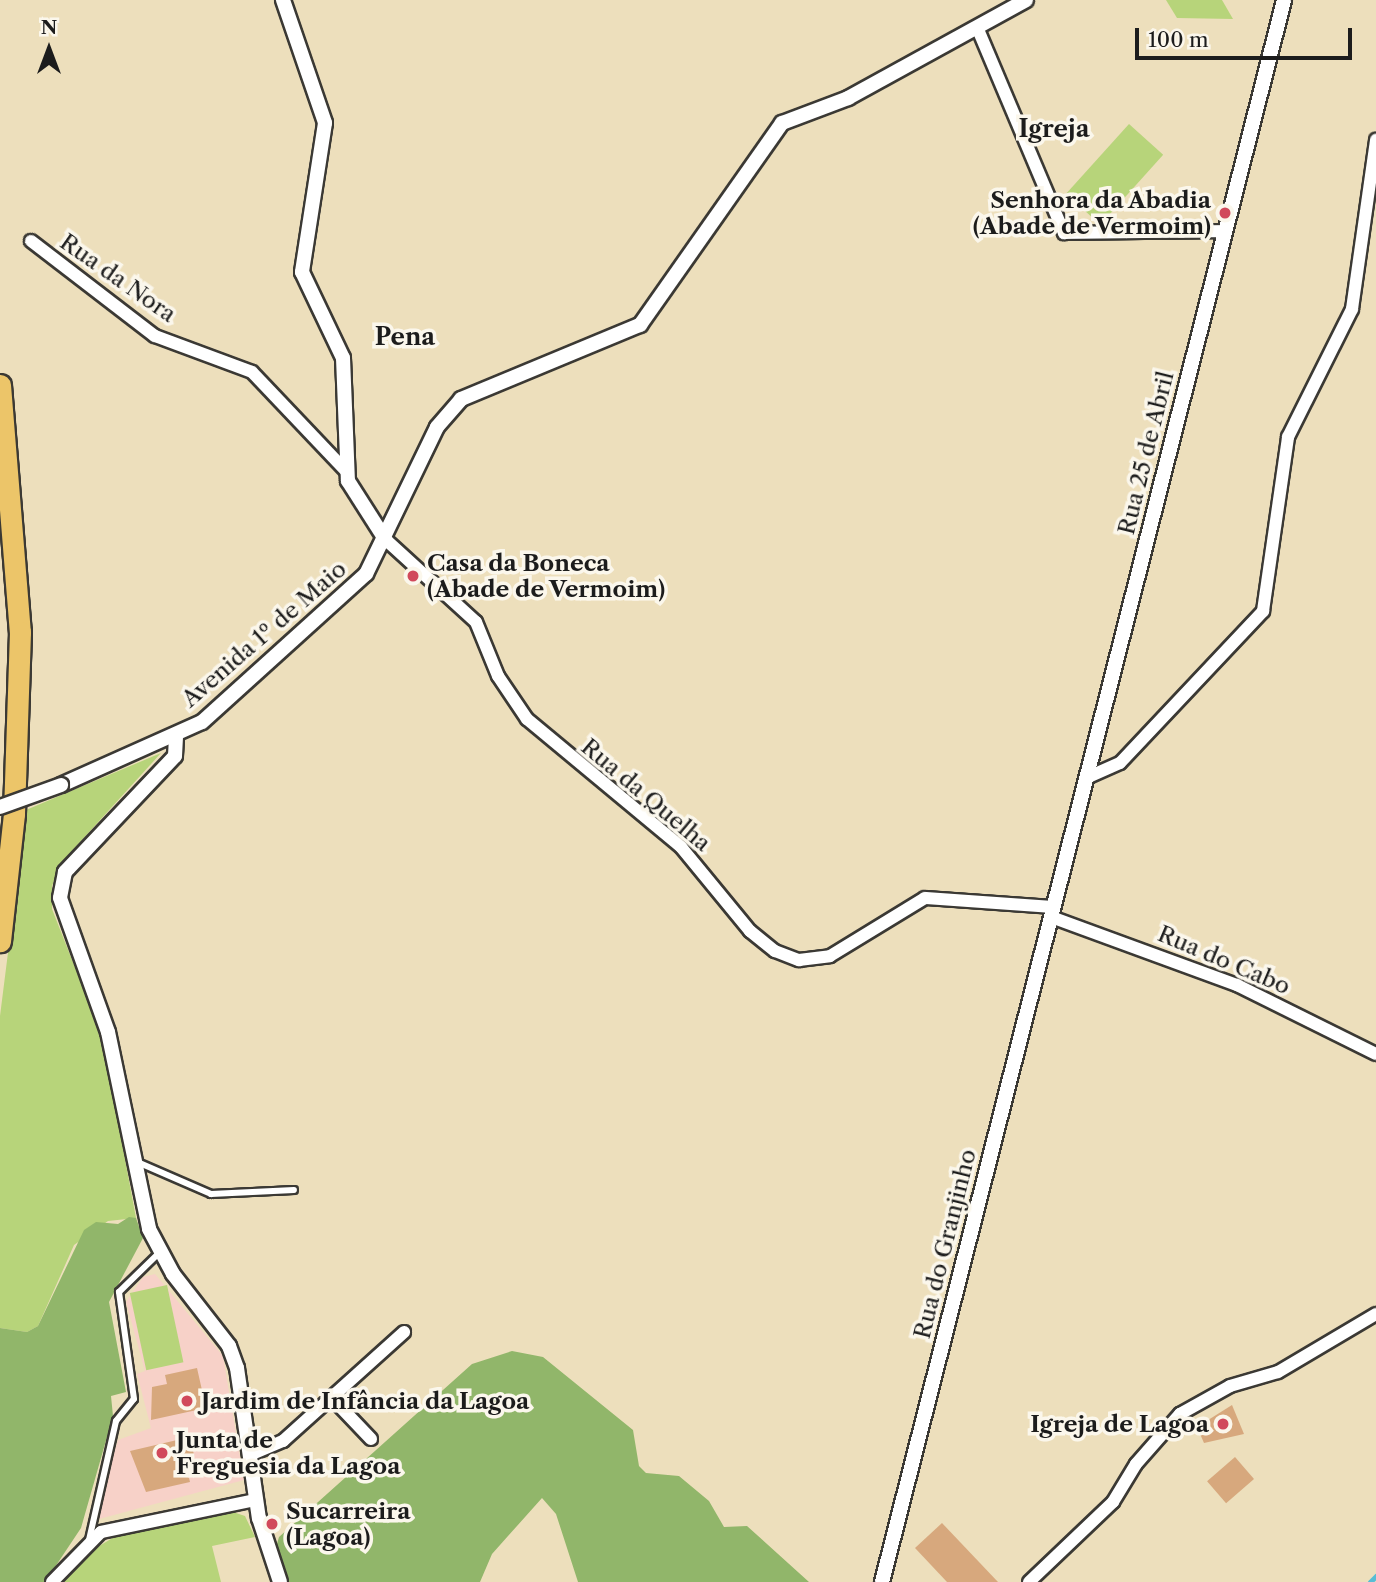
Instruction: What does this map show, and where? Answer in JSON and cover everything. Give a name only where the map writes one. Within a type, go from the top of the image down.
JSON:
[{"type":"highway","points":[[0,385],[20,632],[15,801],[0,941]]},
{"type":"street","points":[[283,0],[323,108],[302,272],[344,358],[346,471],[385,539]]},
{"type":"street","name":"Avenida 1º de Maio","points":[[0,807],[61,785],[176,737],[225,705],[366,574],[438,427],[461,399],[640,325],[782,122],[848,98],[1026,0]]},
{"type":"street","name":"Rua 25 de Abril","points":[[1053,912],[1284,0]]},
{"type":"street","points":[[977,27],[1064,233],[1226,231]]},
{"type":"street","points":[[1086,778],[1119,763],[1264,611],[1288,437],[1352,309],[1376,140]]},
{"type":"street","name":"Rua da Nora","points":[[31,241],[155,336],[252,372],[346,471]]},
{"type":"street","name":"Rua da Quelha","points":[[385,539],[476,622],[498,676],[527,719],[681,847],[750,931],[775,951],[799,960],[830,956],[925,898],[1053,912]]},
{"type":"street","points":[[176,737],[175,755],[80,853],[60,887],[66,923],[108,1032],[133,1161],[159,1253],[229,1346],[252,1454],[256,1500],[281,1582]]},
{"type":"street","name":"Rua do Cabo","points":[[1053,912],[1237,985],[1376,1054]]},
{"type":"street","name":"Rua do Granjinho","points":[[882,1582],[1053,912]]},
{"type":"street","points":[[1029,1582],[1113,1502],[1136,1464],[1180,1414],[1230,1386],[1278,1372],[1376,1314]]},
{"type":"street","points":[[252,1454],[283,1441],[404,1332]]},
{"type":"street","points":[[331,1397],[371,1439]]},
{"type":"street","points":[[52,1582],[89,1540],[147,1518],[256,1500]]},
{"type":"lane","points":[[133,1161],[211,1194],[294,1190]]},
{"type":"lane","points":[[89,1540],[117,1421],[134,1399],[119,1292],[159,1253]]},
{"type":"shaded area","name":"Jardim de Infância da Lagoa","points":[[155,1274],[223,1356],[244,1480],[99,1519],[96,1507],[118,1440],[151,1428],[137,1374],[145,1371],[126,1302],[143,1277]]},
{"type":"green space","points":[[1166,0],[1222,0],[1233,19],[1177,18]]},
{"type":"green space","points":[[1129,124],[1163,155],[1100,225],[1066,194]]},
{"type":"green space","points":[[161,753],[61,863],[52,886],[52,909],[102,1036],[136,1218],[108,1221],[74,1245],[38,1326],[27,1332],[0,1328],[0,1016],[26,810]]},
{"type":"green space","points":[[129,1217],[136,1218],[143,1238],[109,1302],[126,1392],[111,1396],[113,1416],[81,1528],[45,1582],[0,1582],[0,1328],[27,1332],[38,1326],[84,1230],[96,1222],[118,1224]]},
{"type":"green space","points":[[167,1285],[183,1362],[146,1370],[130,1293]]},
{"type":"green space","points":[[512,1351],[543,1357],[633,1430],[639,1466],[646,1473],[679,1476],[709,1501],[724,1527],[747,1526],[809,1582],[578,1582],[556,1514],[542,1498],[492,1554],[480,1582],[289,1582],[276,1547],[279,1537],[472,1364]]},
{"type":"green space","points":[[230,1511],[245,1516],[255,1537],[212,1546],[221,1582],[64,1582],[83,1556],[119,1534]]},
{"type":"building","points":[[197,1368],[206,1408],[151,1420],[152,1387],[167,1384],[165,1375]]},
{"type":"building","name":"Igreja de Lagoa","points":[[1232,1405],[1244,1434],[1204,1443],[1197,1427]]},
{"type":"building","points":[[190,1437],[194,1455],[184,1457],[190,1482],[146,1492],[130,1451]]},
{"type":"building","points":[[1235,1457],[1254,1479],[1226,1503],[1207,1481]]},
{"type":"building","points":[[942,1523],[998,1582],[947,1582],[915,1548]]},
{"type":"waterway","points":[[1370,1582],[1376,1576]]},
{"type":"place","name":"Senhora da Abadia (Abade de Vermoim)","points":[[1225,213]]},
{"type":"place","name":"Casa da Boneca (Abade de Vermoim)","points":[[413,576]]},
{"type":"place","name":"Jardim de Infância da Lagoa","points":[[187,1401]]},
{"type":"place","name":"Igreja de Lagoa","points":[[1223,1424]]},
{"type":"place","name":"Junta de Freguesia da Lagoa","points":[[162,1453]]},
{"type":"place","name":"Sucarreira (Lagoa)","points":[[272,1524]]},
{"type":"district","name":"Igreja","points":[[1054,129]]},
{"type":"district","name":"Pena","points":[[405,337]]}]
